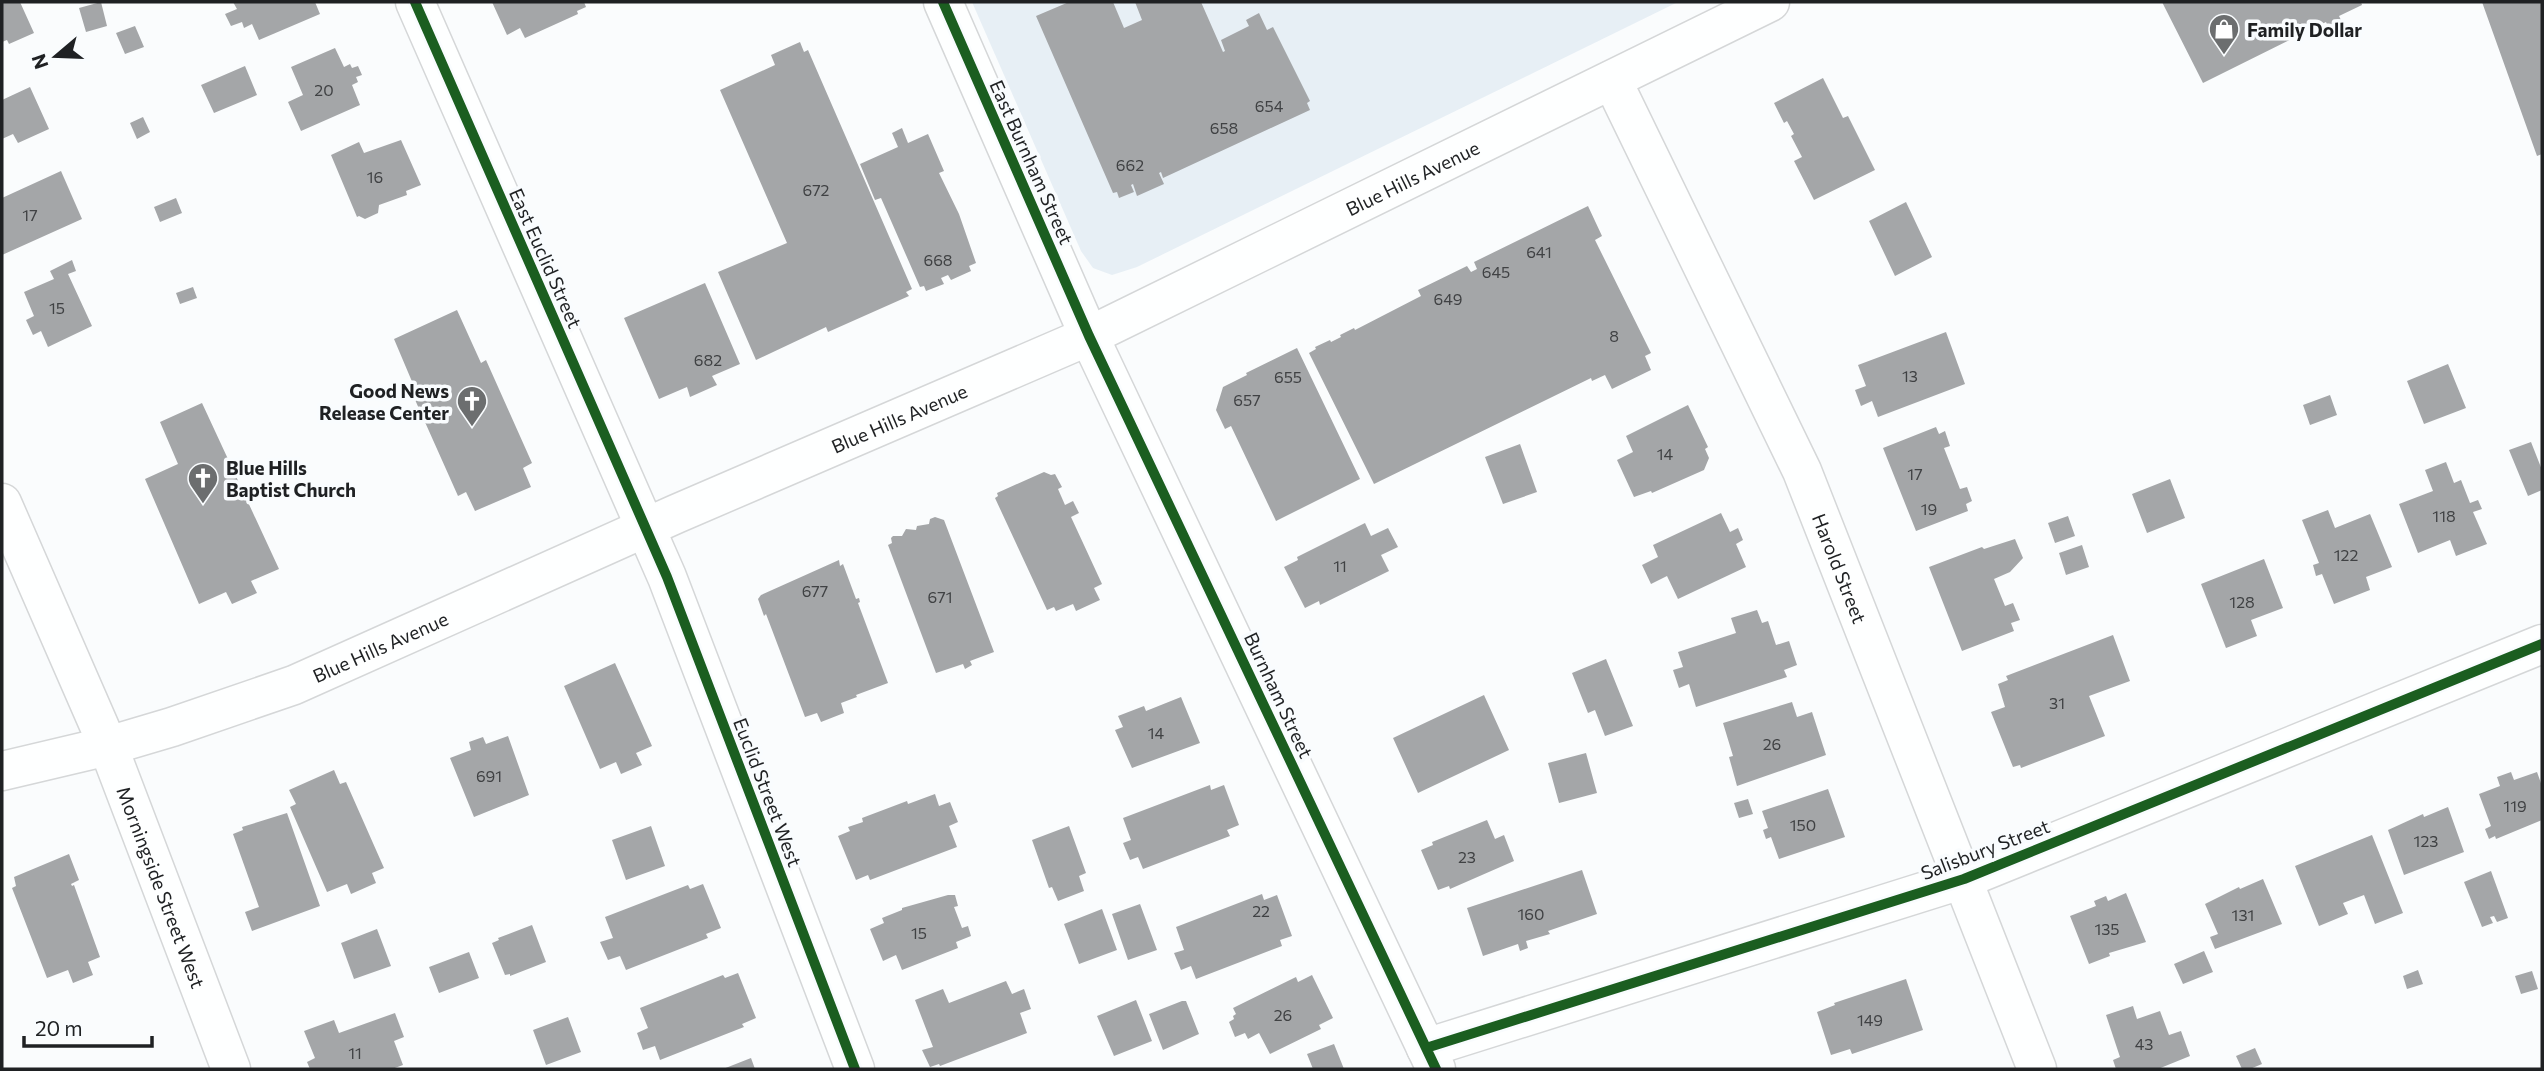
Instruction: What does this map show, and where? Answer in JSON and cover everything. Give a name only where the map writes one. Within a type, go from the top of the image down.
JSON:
[{"type":"street","name":"East Euclid Street","points":[[415,2],[646,528]]},
{"type":"street","name":"East Burnham Street","points":[[943,2],[1089,336]]},
{"type":"street","name":"Blue Hills Avenue","points":[[2,771],[108,746],[294,685],[646,528],[1089,336],[1770,2]]},
{"type":"street","name":"Harold Street","points":[[1612,80],[1802,471],[2037,1069]]},
{"type":"street","name":"Burnham Street","points":[[1089,336],[1431,1059]]},
{"type":"street","name":"Morningside Street West","points":[[2,503],[108,746],[231,1069]]},
{"type":"street","name":"Euclid Street West","points":[[646,528],[667,576],[855,1069]]},
{"type":"street","name":"Salisbury Street","points":[[1431,1059],[1964,878],[2542,644]]},
{"type":"shaded area","points":[[972,2],[1678,2],[1137,267],[1112,275],[1093,268],[1081,251]]},
{"type":"building","points":[[2,2],[20,2],[34,33],[9,44],[7,40],[2,42]]},
{"type":"building","points":[[101,2],[107,26],[86,32],[79,8]]},
{"type":"building","points":[[233,2],[315,2],[320,14],[259,40],[252,24],[244,28],[242,22],[231,26],[225,14],[237,9]]},
{"type":"building","points":[[492,2],[584,2],[586,7],[577,11],[578,14],[525,38],[520,28],[507,35]]},
{"type":"building","points":[[1069,2],[1113,2],[1124,28],[1142,20],[1135,2],[1201,2],[1223,52],[1225,51],[1221,40],[1249,26],[1246,20],[1259,13],[1267,30],[1273,27],[1310,101],[1307,103],[1310,110],[1163,178],[1161,172],[1159,173],[1164,184],[1137,196],[1133,184],[1131,185],[1134,192],[1119,198],[1117,192],[1113,193],[1036,16]]},
{"type":"building","name":"Family Dollar","points":[[2162,2],[2361,2],[2362,5],[2339,16],[2342,22],[2329,29],[2326,22],[2203,83]]},
{"type":"building","points":[[2482,2],[2541,2],[2542,154],[2537,156]]},
{"type":"building","points":[[135,26],[144,47],[125,54],[116,33]]},
{"type":"building","points":[[800,42],[804,52],[808,50],[912,289],[906,292],[909,296],[828,332],[826,327],[756,360],[718,272],[787,243],[720,90],[775,65],[771,55]]},
{"type":"building","points":[[335,48],[344,67],[350,64],[352,68],[358,66],[362,75],[356,77],[358,82],[352,85],[360,105],[301,131],[288,102],[303,95],[291,67]]},
{"type":"building","points":[[245,66],[257,95],[214,113],[201,85]]},
{"type":"building","points":[[1823,78],[1843,118],[1848,116],[1875,170],[1814,200],[1794,161],[1802,157],[1791,136],[1794,134],[1787,121],[1784,123],[1774,103]]},
{"type":"building","points":[[30,87],[49,129],[18,143],[13,134],[2,139],[2,100]]},
{"type":"building","points":[[143,117],[150,132],[137,139],[130,123]]},
{"type":"building","points":[[902,128],[908,143],[928,134],[944,171],[939,173],[959,214],[976,263],[969,266],[971,271],[951,280],[948,275],[941,278],[944,284],[926,291],[924,286],[920,287],[881,198],[875,200],[860,164],[898,147],[892,133]]},
{"type":"building","points":[[401,140],[421,185],[406,191],[407,195],[379,205],[378,213],[365,219],[357,217],[331,155],[359,142],[364,153]]},
{"type":"building","points":[[61,171],[82,219],[2,255],[2,198]]},
{"type":"building","points":[[176,198],[182,213],[160,222],[154,207]]},
{"type":"building","points":[[1906,202],[1932,257],[1895,276],[1869,221]]},
{"type":"building","points":[[1588,206],[1602,236],[1595,240],[1651,353],[1645,356],[1651,370],[1612,389],[1605,375],[1592,381],[1591,378],[1374,484],[1309,353],[1316,349],[1315,347],[1330,340],[1331,342],[1341,337],[1340,335],[1421,296],[1418,290],[1467,266],[1471,272],[1477,269],[1474,262]]},
{"type":"building","points":[[72,260],[76,271],[68,274],[92,326],[48,347],[41,331],[33,335],[26,320],[34,316],[24,292],[54,279],[50,271]]},
{"type":"building","points":[[705,283],[740,364],[712,376],[717,385],[690,397],[687,387],[659,399],[624,318]]},
{"type":"building","points":[[193,287],[197,298],[180,304],[176,293]]},
{"type":"building","name":"Good News Release Center","points":[[457,310],[481,363],[486,360],[532,463],[523,468],[531,487],[475,511],[466,492],[458,496],[412,393],[416,391],[394,339]]},
{"type":"building","points":[[1946,332],[1965,384],[1878,417],[1872,401],[1861,406],[1855,390],[1866,386],[1858,365]]},
{"type":"building","points":[[1297,348],[1360,479],[1276,521],[1231,426],[1225,429],[1216,410],[1223,387]]},
{"type":"building","points":[[2448,364],[2466,408],[2424,424],[2407,381]]},
{"type":"building","points":[[2330,395],[2337,415],[2310,425],[2303,405]]},
{"type":"building","name":"Blue Hills Baptist Church","points":[[202,403],[279,569],[251,581],[257,593],[232,604],[226,592],[199,604],[145,479],[178,464],[160,422]]},
{"type":"building","points":[[1688,405],[1708,447],[1705,449],[1709,458],[1704,470],[1652,493],[1651,491],[1634,497],[1617,460],[1633,452],[1626,436]]},
{"type":"building","points":[[1936,427],[1939,434],[1945,431],[1950,446],[1944,448],[1960,489],[1967,487],[1972,501],[1966,504],[1968,511],[1916,531],[1883,448]]},
{"type":"building","points":[[2531,442],[2542,470],[2542,490],[2528,496],[2509,450]]},
{"type":"building","points":[[1520,444],[1537,492],[1503,504],[1485,457]]},
{"type":"building","points":[[2446,462],[2454,483],[2461,480],[2470,503],[2478,500],[2482,509],[2473,512],[2487,544],[2456,556],[2450,540],[2418,553],[2399,504],[2433,491],[2425,470]]},
{"type":"building","points":[[1044,472],[1055,474],[1062,487],[1058,489],[1065,505],[1073,501],[1079,513],[1071,517],[1102,584],[1094,588],[1100,600],[1076,611],[1073,604],[1056,611],[1054,607],[1047,610],[995,498],[997,493]]},
{"type":"building","points":[[2170,479],[2185,518],[2147,533],[2132,494]]},
{"type":"building","points":[[2328,510],[2335,528],[2370,514],[2392,567],[2366,577],[2370,590],[2334,604],[2322,574],[2316,576],[2313,565],[2319,563],[2302,520]]},
{"type":"building","points":[[1721,513],[1730,532],[1738,528],[1743,540],[1736,544],[1746,567],[1678,599],[1667,576],[1651,584],[1642,565],[1658,557],[1653,545]]},
{"type":"building","points":[[2068,516],[2075,536],[2055,543],[2048,523]]},
{"type":"building","points":[[935,517],[944,520],[994,652],[970,661],[972,665],[965,669],[963,664],[936,673],[888,545],[892,543],[893,536],[902,536],[906,529],[916,530],[917,526],[929,524],[930,519]]},
{"type":"building","points":[[1365,523],[1371,536],[1388,528],[1398,547],[1381,555],[1389,571],[1320,605],[1319,601],[1305,608],[1284,567],[1298,560],[1297,557]]},
{"type":"building","points":[[2015,539],[2023,558],[2010,572],[1994,579],[2005,606],[2013,603],[2020,620],[2011,623],[2014,631],[1962,651],[1929,567],[1982,547],[1984,549]]},
{"type":"building","points":[[2082,545],[2089,567],[2066,575],[2059,553]]},
{"type":"building","points":[[2264,559],[2283,608],[2251,620],[2257,636],[2226,648],[2201,584]]},
{"type":"building","points":[[839,560],[856,599],[859,598],[858,603],[888,683],[841,703],[844,713],[821,722],[817,713],[805,717],[758,599],[761,595]]},
{"type":"building","points":[[1757,610],[1762,623],[1768,621],[1776,645],[1789,641],[1797,665],[1784,670],[1787,677],[1696,707],[1689,684],[1679,688],[1673,670],[1683,667],[1678,652],[1736,633],[1731,618]]},
{"type":"building","points":[[2113,635],[2130,681],[2089,696],[2105,736],[2021,768],[2020,765],[2013,767],[1991,712],[2005,707],[1998,684],[2008,680],[2006,676]]},
{"type":"building","points":[[1606,659],[1633,726],[1605,736],[1595,710],[1588,713],[1572,673]]},
{"type":"building","points":[[615,663],[652,746],[636,753],[642,765],[621,774],[616,762],[600,769],[564,686]]},
{"type":"building","points":[[1484,695],[1509,750],[1418,793],[1393,738]]},
{"type":"building","points":[[1181,697],[1200,743],[1132,768],[1115,730],[1123,727],[1118,716],[1144,706],[1146,711]]},
{"type":"building","points":[[1792,702],[1797,717],[1812,712],[1826,755],[1737,786],[1729,757],[1733,756],[1723,723]]},
{"type":"building","points":[[508,736],[529,795],[474,817],[450,758],[471,750],[469,742],[483,737],[486,744]]},
{"type":"building","points":[[1586,753],[1597,793],[1559,803],[1548,763]]},
{"type":"building","points":[[334,770],[340,784],[346,782],[384,868],[372,873],[376,883],[351,894],[347,884],[327,892],[290,807],[296,804],[289,790]]},
{"type":"building","points":[[2511,772],[2514,780],[2537,772],[2542,786],[2542,820],[2496,839],[2495,836],[2489,839],[2485,829],[2491,826],[2479,794],[2500,786],[2497,777]]},
{"type":"building","points":[[1210,785],[1211,790],[1224,785],[1239,825],[1227,830],[1230,836],[1143,869],[1138,857],[1130,860],[1123,843],[1131,840],[1123,818]]},
{"type":"building","points":[[1828,789],[1845,837],[1779,859],[1771,837],[1766,839],[1763,830],[1768,828],[1762,811]]},
{"type":"building","points":[[935,794],[939,806],[950,802],[958,822],[949,826],[957,847],[870,880],[868,875],[856,880],[838,836],[850,831],[848,827],[863,822],[862,818]]},
{"type":"building","points":[[1748,799],[1753,814],[1739,818],[1734,803]]},
{"type":"building","points":[[2448,807],[2464,852],[2404,875],[2388,830],[2423,814],[2424,817]]},
{"type":"building","points":[[287,813],[320,906],[252,931],[245,912],[259,907],[233,834],[243,830],[242,827]]},
{"type":"building","points":[[1487,820],[1495,839],[1504,835],[1514,861],[1450,889],[1449,886],[1438,890],[1421,850],[1433,845],[1432,842]]},
{"type":"building","points":[[651,826],[665,866],[626,880],[612,840]]},
{"type":"building","points":[[1069,826],[1086,873],[1079,876],[1084,891],[1058,901],[1052,887],[1049,888],[1032,840]]},
{"type":"building","points":[[2372,835],[2403,913],[2375,924],[2364,895],[2343,903],[2348,914],[2319,926],[2295,866]]},
{"type":"building","points":[[69,854],[79,880],[71,884],[74,885],[100,957],[88,962],[93,975],[73,983],[68,970],[47,978],[12,888],[16,886],[14,877]]},
{"type":"building","points":[[1582,870],[1597,914],[1526,941],[1528,948],[1520,951],[1518,944],[1483,956],[1467,908]]},
{"type":"building","points":[[2491,871],[2508,918],[2497,922],[2494,916],[2490,917],[2493,923],[2482,927],[2464,882]]},
{"type":"building","points":[[2263,879],[2282,924],[2215,949],[2210,937],[2218,934],[2205,904],[2239,887],[2240,889]]},
{"type":"building","points":[[703,884],[721,928],[706,934],[708,938],[626,970],[620,956],[608,960],[600,942],[613,938],[605,917],[688,885],[690,889]]},
{"type":"building","points":[[2126,893],[2146,942],[2109,953],[2110,956],[2089,964],[2070,916],[2096,906],[2094,901],[2106,896],[2108,901]]},
{"type":"building","points":[[1262,894],[1264,900],[1277,895],[1292,936],[1280,940],[1282,946],[1196,979],[1191,966],[1181,970],[1174,953],[1184,950],[1176,927]]},
{"type":"building","points":[[955,895],[958,906],[954,907],[962,928],[968,926],[971,936],[956,942],[958,948],[902,970],[896,955],[883,961],[870,929],[884,923],[882,918],[902,908]]},
{"type":"building","points":[[1140,904],[1157,950],[1128,960],[1112,914]]},
{"type":"building","points":[[1102,909],[1117,950],[1079,964],[1064,924]]},
{"type":"building","points":[[532,925],[546,962],[510,976],[505,975],[492,943]]},
{"type":"building","points":[[377,929],[391,966],[354,979],[341,943]]},
{"type":"building","points":[[2204,951],[2213,972],[2183,984],[2174,964]]},
{"type":"building","points":[[469,952],[479,978],[439,993],[429,967]]},
{"type":"building","points":[[2418,970],[2423,984],[2407,989],[2403,976]]},
{"type":"building","points":[[2532,971],[2538,989],[2521,994],[2515,976]]},
{"type":"building","points":[[738,973],[756,1018],[742,1024],[744,1027],[660,1060],[655,1046],[643,1050],[637,1033],[648,1028],[640,1008],[723,975],[725,978]]},
{"type":"building","points":[[1312,975],[1333,1018],[1319,1025],[1321,1029],[1270,1054],[1259,1033],[1248,1039],[1245,1033],[1235,1037],[1229,1022],[1236,1014],[1233,1008],[1296,977],[1298,982]]},
{"type":"building","points":[[1906,979],[1923,1030],[1852,1054],[1850,1049],[1831,1055],[1817,1012],[1835,1005],[1834,1003]]},
{"type":"building","points":[[1006,981],[1012,994],[1024,989],[1031,1009],[1020,1013],[1027,1033],[940,1066],[930,1067],[922,1050],[933,1047],[915,1000],[943,989],[949,1003]]},
{"type":"building","points":[[1136,1000],[1152,1041],[1114,1056],[1097,1016]]},
{"type":"building","points":[[1186,1001],[1199,1034],[1163,1050],[1149,1014]]},
{"type":"building","points":[[2133,1006],[2137,1019],[2160,1011],[2169,1035],[2181,1031],[2190,1056],[2158,1069],[2116,1069],[2113,1060],[2120,1057],[2106,1015]]},
{"type":"building","points":[[395,1013],[404,1037],[394,1041],[403,1065],[392,1069],[310,1069],[307,1062],[315,1058],[304,1031],[334,1020],[339,1033]]},
{"type":"building","points":[[568,1017],[581,1052],[546,1065],[533,1030]]},
{"type":"building","points":[[1334,1044],[1344,1069],[1313,1069],[1307,1054]]},
{"type":"building","points":[[2255,1048],[2262,1064],[2242,1069],[2236,1056]]},
{"type":"building","points":[[751,1058],[755,1069],[723,1069]]},
{"type":"cycle path","points":[[415,2],[667,577],[855,1069]]},
{"type":"cycle path","points":[[943,2],[1089,336],[1436,1069]]},
{"type":"cycle path","points":[[1426,1048],[1964,879],[2542,644]]},
{"type":"place","name":"Family Dollar","points":[[2224,56]]},
{"type":"place","name":"Good News Release Center","points":[[472,428]]},
{"type":"place","name":"Blue Hills Baptist Church","points":[[203,505]]}]
